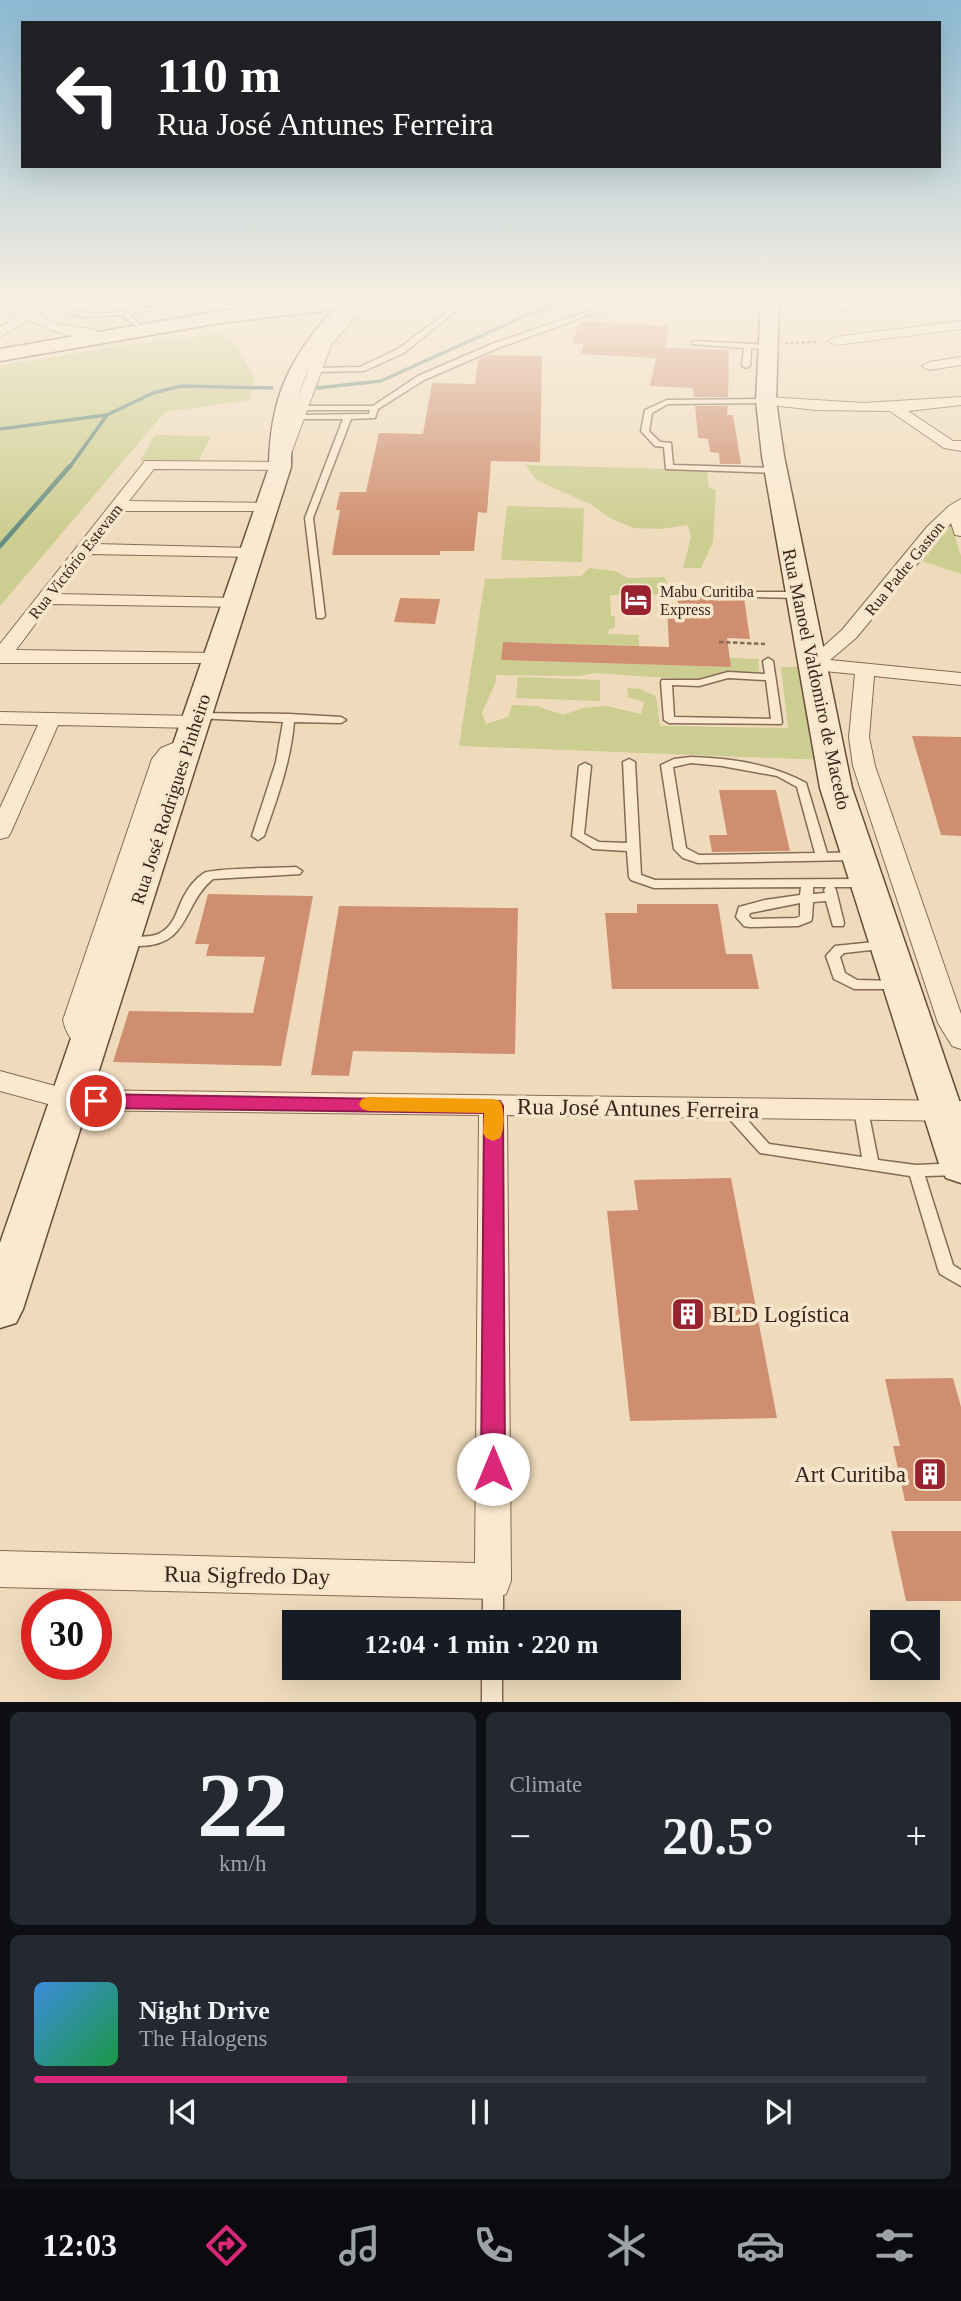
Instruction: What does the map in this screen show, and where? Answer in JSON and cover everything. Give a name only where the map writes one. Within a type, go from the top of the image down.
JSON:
[{"type":"main road","name":"Rua José Rodrigues Pinheiro","points":[[0,1309],[280,467],[279,437],[284,407],[300,379]]},
{"type":"main road","name":"Rua Manoel Valdomiro de Macedo","points":[[763,379],[775,471],[836,788],[914,1024],[955,1116],[961,1168]]},
{"type":"street","points":[[150,464],[280,467],[308,379]]},
{"type":"street","points":[[766,401],[833,408],[896,409],[961,401]]},
{"type":"street","points":[[896,409],[948,444],[961,446]]},
{"type":"street","name":"Rua Victório Estevam","points":[[1,656],[150,464]]},
{"type":"street","points":[[118,506],[266,508]]},
{"type":"street","points":[[959,508],[961,531]]},
{"type":"street","name":"Rua Padre Gaston","points":[[811,651],[849,634],[933,531],[959,508]]},
{"type":"street","points":[[84,549],[251,553]]},
{"type":"street","points":[[45,599],[235,603]]},
{"type":"street","points":[[811,651],[865,669],[961,679]]},
{"type":"street","points":[[1,656],[216,659]]},
{"type":"street","points":[[865,669],[859,737],[864,766],[953,1007],[954,1031],[961,1040]]},
{"type":"street","points":[[0,718],[193,727]]},
{"type":"street","points":[[0,832],[51,719]]},
{"type":"street","points":[[89,1042],[78,1030],[76,1020],[164,755],[193,727]]},
{"type":"street","points":[[902,986],[953,1007]]},
{"type":"street","points":[[914,1024],[953,1007]]},
{"type":"street","name":"Rua José Antunes Ferreira","points":[[0,1081],[70,1100],[861,1110],[955,1116]]},
{"type":"street","points":[[493,1106],[493,1581]]},
{"type":"street","name":"Rua Sigfredo Day","points":[[0,1569],[493,1581]]},
{"type":"lane","points":[[298,413],[375,408],[419,379]]},
{"type":"lane","points":[[766,401],[667,402],[649,412],[645,431],[658,444],[668,445],[669,467],[775,471]]},
{"type":"lane","points":[[298,413],[347,418],[372,416],[375,408]]},
{"type":"lane","points":[[320,616],[309,518],[347,418]]},
{"type":"lane","points":[[757,594],[800,595]]},
{"type":"lane","points":[[768,661],[771,677],[777,722],[669,720],[666,682],[699,683],[728,675],[771,677]]},
{"type":"lane","points":[[258,836],[274,789],[288,733],[289,717]]},
{"type":"lane","points":[[193,727],[289,717],[341,720]]},
{"type":"lane","points":[[822,857],[802,785],[792,778],[780,773],[694,760],[676,760],[667,765],[680,849],[687,855],[698,859],[822,857],[863,869]]},
{"type":"lane","points":[[629,762],[635,877],[654,884],[828,883],[863,869]]},
{"type":"lane","points":[[585,766],[578,836],[597,846],[633,847]]},
{"type":"lane","points":[[122,942],[146,943],[173,931],[201,880],[210,875],[296,871]]},
{"type":"lane","points":[[807,883],[807,899],[831,897]]},
{"type":"lane","points":[[828,883],[838,923]]},
{"type":"lane","points":[[888,945],[840,949],[833,956],[839,976],[854,984],[902,986]]},
{"type":"lane","points":[[729,1109],[765,1149],[916,1171],[961,1168]]},
{"type":"lane","points":[[861,1110],[871,1164]]},
{"type":"lane","points":[[916,1171],[946,1269],[961,1279]]},
{"type":"lane","points":[[493,1581],[493,1610]]},
{"type":"lane","points":[[492,1680],[492,1702]]},
{"type":"path","points":[[719,642],[765,644]]},
{"type":"green space","points":[[0,379],[254,379],[249,400],[165,412],[0,606]]},
{"type":"green space","points":[[155,435],[211,436],[198,462],[140,461]]},
{"type":"green space","points":[[525,465],[707,470],[709,487],[716,490],[713,542],[701,568],[683,568],[691,537],[688,525],[660,529],[633,528],[610,518],[590,504],[536,480]]},
{"type":"green space","points":[[507,506],[584,508],[582,562],[501,560]]},
{"type":"green space","points":[[951,525],[961,556],[961,574],[922,561]]},
{"type":"green space","points":[[589,568],[615,571],[628,578],[664,577],[667,583],[666,592],[655,595],[610,595],[611,616],[615,616],[615,628],[609,629],[608,634],[639,635],[639,646],[503,642],[501,660],[730,667],[730,658],[759,659],[759,674],[725,673],[697,680],[595,673],[580,676],[496,675],[482,713],[486,724],[508,717],[512,705],[537,706],[563,715],[583,708],[607,706],[641,714],[644,702],[628,697],[627,688],[640,689],[656,696],[660,726],[788,728],[781,667],[808,667],[826,760],[459,746],[485,579],[581,576]]},
{"type":"green space","points":[[518,677],[600,680],[600,701],[516,698]]},
{"type":"building","points":[[476,379],[542,379],[540,462],[491,461],[487,513],[478,512],[474,551],[440,551],[440,555],[332,555],[340,510],[336,510],[340,492],[366,492],[379,433],[423,434],[432,383],[475,384]]},
{"type":"building","points":[[651,379],[728,379],[728,397],[694,397],[693,388],[650,386]]},
{"type":"building","points":[[695,406],[728,406],[727,415],[733,415],[741,464],[720,464],[719,453],[710,452],[708,439],[698,438]]},
{"type":"building","points":[[677,589],[743,591],[750,639],[727,638],[731,667],[501,660],[503,642],[669,647],[667,603],[678,604]]},
{"type":"building","points":[[400,598],[440,599],[435,624],[394,622]]},
{"type":"building","points":[[912,736],[961,737],[961,836],[941,835]]},
{"type":"building","points":[[719,790],[776,790],[790,851],[712,852],[709,835],[727,835]]},
{"type":"building","points":[[208,894],[313,896],[281,1066],[113,1062],[129,1011],[253,1013],[265,957],[206,956],[209,944],[195,944]]},
{"type":"building","points":[[637,904],[718,904],[726,954],[752,954],[759,989],[612,989],[605,913],[637,913]]},
{"type":"building","points":[[339,906],[518,908],[515,1054],[353,1051],[349,1076],[311,1075]]},
{"type":"building","name":"BLD Logística","points":[[731,1178],[777,1418],[630,1421],[607,1211],[638,1210],[634,1180]]},
{"type":"building","points":[[953,1378],[961,1407],[961,1501],[905,1501],[893,1446],[900,1446],[885,1379]]},
{"type":"building","points":[[891,1531],[961,1531],[961,1601],[906,1601]]},
{"type":"waterway","points":[[317,388],[384,379]]},
{"type":"waterway","points":[[107,415],[153,393],[181,386],[272,388]]},
{"type":"waterway","points":[[0,429],[107,415]]},
{"type":"waterway","points":[[69,468],[107,415]]},
{"type":"waterway","points":[[0,546],[70,466]]},
{"type":"slow traffic","points":[[369,1104],[493,1106],[493,1133]]},
{"type":"place","name":"Mabu Curitiba Express","points":[[636,600]]},
{"type":"place","name":"BLD Logística","points":[[688,1314]]},
{"type":"place","name":"Art Curitiba","points":[[930,1474]]},
{"type":"route","points":[[96,1101],[493,1106],[493,1469]]}]
